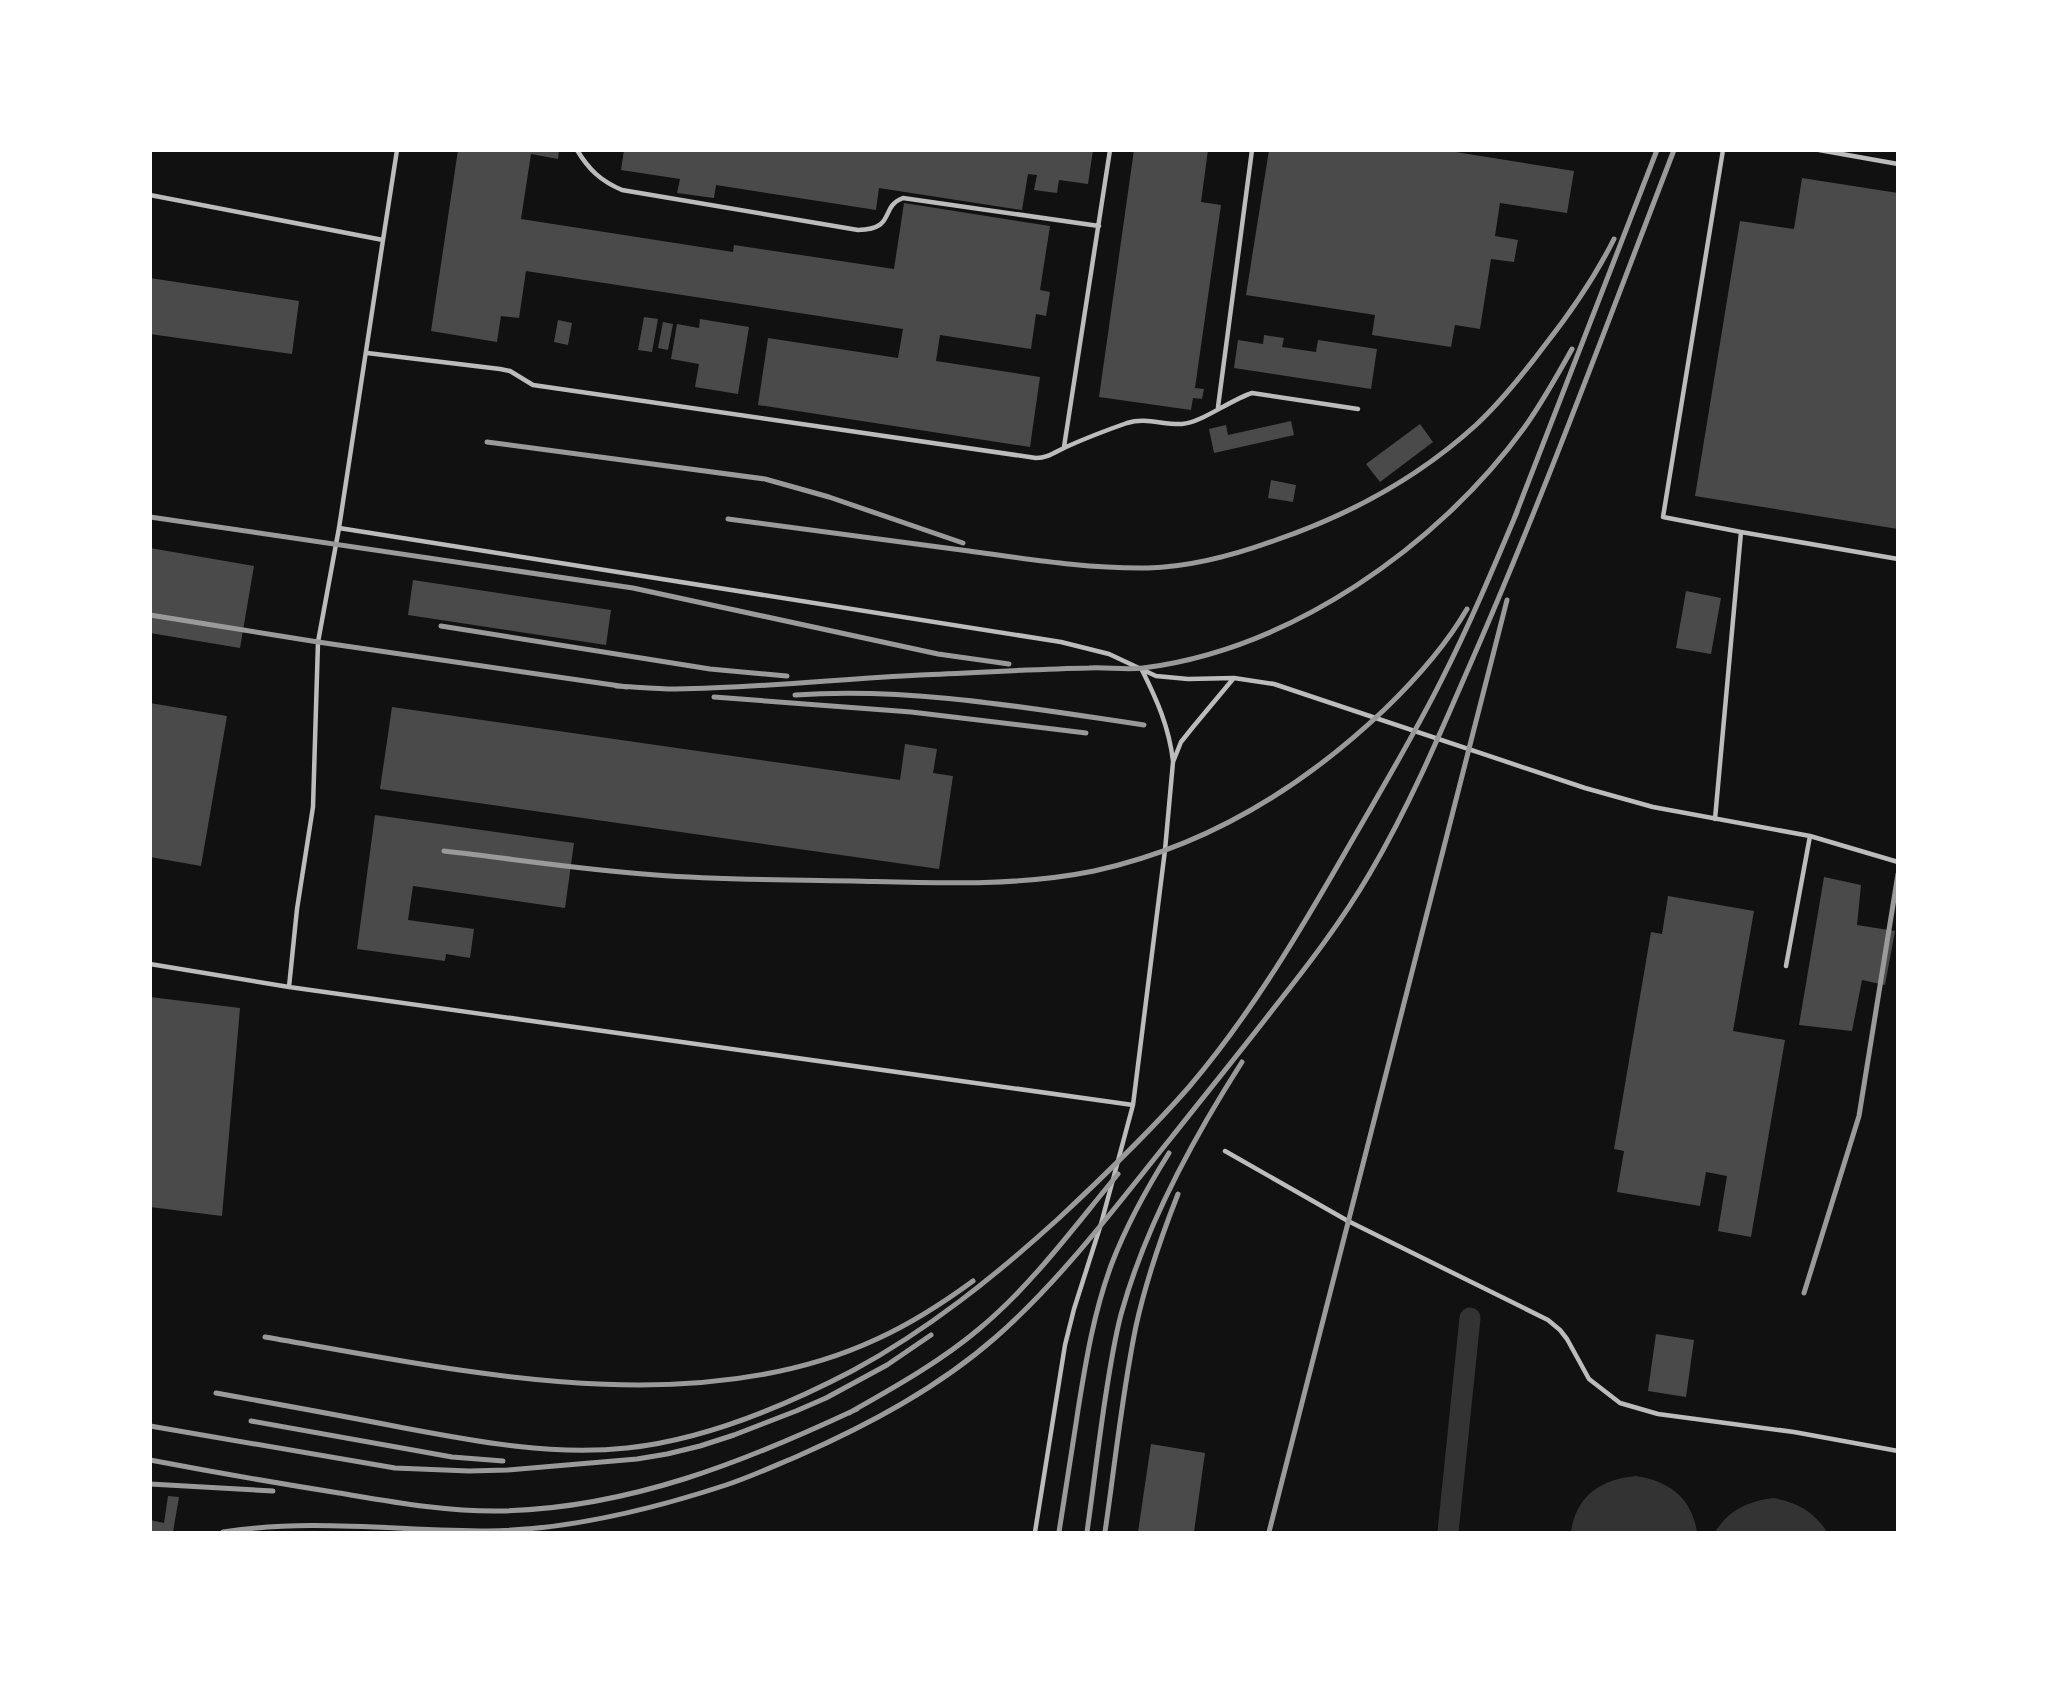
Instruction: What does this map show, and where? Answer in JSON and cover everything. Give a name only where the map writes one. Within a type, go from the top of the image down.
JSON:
[{"type":"lane","points":[[289,987],[297,908],[313,807],[318,642],[339,528],[397,150]]},
{"type":"lane","points":[[577,150],[594,174],[622,190],[858,230],[881,225],[891,206],[903,198],[1099,226]]},
{"type":"lane","points":[[1064,448],[1110,150]]},
{"type":"lane","points":[[1218,408],[1252,150]]},
{"type":"lane","points":[[1724,150],[1663,517],[1898,559]]},
{"type":"lane","points":[[1819,150],[1898,163]]},
{"type":"lane","points":[[150,195],[383,240]]},
{"type":"lane","points":[[367,353],[500,369],[510,371],[533,385],[1036,458],[1046,458],[1064,448],[1130,422],[1153,420],[1181,424],[1203,418],[1237,398],[1252,394],[1358,409]]},
{"type":"lane","points":[[339,528],[1061,642],[1109,654],[1166,678],[1234,678],[1274,684],[1585,788],[1653,807],[1810,836],[1898,862]]},
{"type":"lane","points":[[1714,819],[1741,532]]},
{"type":"lane","points":[[1035,1532],[1071,1321],[1133,1105],[1163,863],[1173,762],[1164,716],[1141,668]]},
{"type":"lane","points":[[1173,762],[1192,727],[1234,678]]},
{"type":"lane","points":[[1786,966],[1810,836]]},
{"type":"lane","points":[[150,964],[289,987],[1133,1105]]},
{"type":"lane","points":[[1225,1151],[1348,1221],[1548,1320],[1567,1339],[1589,1379],[1620,1403],[1658,1415],[1794,1432],[1898,1451]]},
{"type":"shaded area","points":[[1636,1476],[1659,1482],[1677,1493],[1690,1510],[1697,1532],[1571,1532],[1578,1508],[1592,1492],[1612,1481]]},
{"type":"shaded area","points":[[1774,1498],[1805,1509],[1827,1532],[1715,1532],[1733,1512],[1756,1501]]},
{"type":"building","points":[[458,150],[559,150],[558,159],[531,154],[521,219],[733,252],[734,245],[894,269],[904,203],[1050,226],[1040,290],[1050,292],[1046,316],[1036,314],[1031,349],[940,335],[936,361],[1040,377],[1030,447],[758,405],[768,338],[898,358],[903,329],[526,271],[519,318],[501,316],[497,342],[431,331]]},
{"type":"building","points":[[624,150],[1093,150],[1088,184],[1059,180],[1057,193],[1034,190],[1037,175],[1028,174],[1022,210],[879,188],[876,210],[716,185],[714,198],[677,193],[680,179],[621,170]]},
{"type":"building","points":[[1134,150],[1208,150],[1201,202],[1221,205],[1195,388],[1204,389],[1202,399],[1193,398],[1191,410],[1099,397]]},
{"type":"building","points":[[1269,150],[1443,150],[1574,171],[1567,213],[1500,203],[1495,236],[1518,240],[1514,262],[1491,259],[1480,329],[1455,325],[1451,347],[1372,335],[1375,315],[1246,295]]},
{"type":"building","points":[[1802,178],[1898,193],[1898,529],[1695,496],[1740,221],[1794,229]]},
{"type":"building","points":[[150,278],[299,301],[292,354],[150,334]]},
{"type":"building","points":[[644,317],[658,319],[652,352],[638,350]]},
{"type":"building","points":[[700,319],[749,327],[738,394],[695,387],[699,364],[671,359],[677,324],[699,328]]},
{"type":"building","points":[[558,320],[572,323],[568,345],[554,342]]},
{"type":"building","points":[[663,322],[673,324],[668,350],[658,348]]},
{"type":"building","points":[[1264,335],[1284,338],[1282,347],[1316,352],[1318,340],[1377,349],[1371,389],[1234,368],[1238,340],[1263,344]]},
{"type":"building","points":[[1291,421],[1294,435],[1214,453],[1209,429],[1226,425],[1228,435]]},
{"type":"building","points":[[1420,424],[1433,442],[1380,482],[1366,464]]},
{"type":"building","points":[[1271,480],[1296,485],[1293,502],[1268,498]]},
{"type":"building","points":[[150,548],[254,566],[240,648],[150,633]]},
{"type":"building","points":[[413,580],[611,610],[606,645],[408,615]]},
{"type":"building","points":[[1686,591],[1721,598],[1711,654],[1676,648]]},
{"type":"building","points":[[150,703],[227,716],[201,866],[150,857]]},
{"type":"building","points":[[392,707],[900,780],[905,744],[937,749],[933,773],[953,776],[939,869],[380,789]]},
{"type":"building","points":[[375,815],[574,843],[565,908],[413,886],[408,920],[474,929],[470,958],[446,954],[445,961],[357,949]]},
{"type":"building","points":[[1824,877],[1861,885],[1857,925],[1895,931],[1885,985],[1862,980],[1852,1031],[1799,1025]]},
{"type":"building","points":[[1668,896],[1754,911],[1733,1031],[1785,1040],[1751,1237],[1718,1231],[1727,1176],[1706,1172],[1700,1206],[1617,1192],[1624,1151],[1614,1149],[1651,932],[1662,934]]},
{"type":"building","points":[[150,997],[240,1008],[222,1216],[150,1207]]},
{"type":"building","points":[[1656,1334],[1694,1340],[1686,1397],[1648,1391]]},
{"type":"building","points":[[1151,1444],[1205,1453],[1194,1532],[1138,1532]]},
{"type":"building","points":[[168,1496],[179,1497],[173,1532],[150,1532],[150,1520],[164,1523]]},
{"type":"waterway","points":[[1448,1532],[1470,1318]]},
{"type":"railway","points":[[1514,519],[1657,150]]},
{"type":"railway","points":[[223,1532],[289,1526],[518,1530],[578,1523],[668,1503],[753,1475],[876,1418],[950,1373],[1020,1315],[1109,1216],[1287,992],[1348,908],[1386,845],[1428,760],[1505,583],[1674,150]]},
{"type":"railway","points":[[728,519],[1103,567],[1148,568],[1181,565],[1245,551],[1330,519],[1382,493],[1454,444],[1495,406],[1529,366],[1582,294],[1614,239]]},
{"type":"railway","points":[[616,686],[707,688],[1025,670],[1136,669],[1198,657],[1253,639],[1306,615],[1356,586],[1404,551],[1449,513],[1489,472],[1524,428],[1572,349]]},
{"type":"railway","points":[[487,442],[765,479],[829,497],[963,543]]},
{"type":"railway","points":[[216,1393],[512,1446],[569,1450],[627,1448],[685,1438],[771,1409],[852,1371],[934,1320],[1034,1241],[1125,1155],[1189,1087],[1234,1030],[1295,938],[1419,722],[1461,639],[1517,512]]},
{"type":"railway","points":[[150,517],[633,588],[938,654],[1009,664]]},
{"type":"railway","points":[[1269,1532],[1507,600]]},
{"type":"railway","points":[[444,851],[629,873],[729,879],[974,883],[1034,880],[1094,871],[1175,847],[1213,830],[1250,810],[1321,764],[1397,698],[1440,649],[1467,609]]},
{"type":"railway","points":[[150,615],[627,687]]},
{"type":"railway","points":[[441,626],[710,669],[787,676]]},
{"type":"railway","points":[[795,695],[839,693],[927,696],[1144,725]]},
{"type":"railway","points":[[714,697],[911,712],[1086,733]]},
{"type":"railway","points":[[1804,1293],[1859,1116],[1898,874]]},
{"type":"railway","points":[[1087,1532],[1113,1350],[1132,1279],[1173,1182],[1206,1120],[1242,1062]]},
{"type":"railway","points":[[1059,1532],[1084,1373],[1100,1299],[1124,1234],[1169,1153]]},
{"type":"railway","points":[[849,1413],[932,1363],[964,1341],[998,1312],[1052,1255],[1118,1174]]},
{"type":"railway","points":[[1105,1532],[1136,1326],[1154,1259],[1178,1194]]},
{"type":"railway","points":[[265,1337],[494,1375],[574,1383],[653,1385],[731,1380],[806,1365],[877,1339],[926,1313],[973,1281]]},
{"type":"railway","points":[[150,1426],[395,1468],[507,1470],[637,1459],[700,1446],[796,1411],[887,1365],[931,1335]]},
{"type":"railway","points":[[150,1460],[421,1506],[482,1511],[549,1508],[595,1501],[685,1479],[772,1447],[857,1409]]},
{"type":"railway","points":[[251,1421],[452,1457],[503,1461]]},
{"type":"railway","points":[[150,1484],[273,1491]]}]
